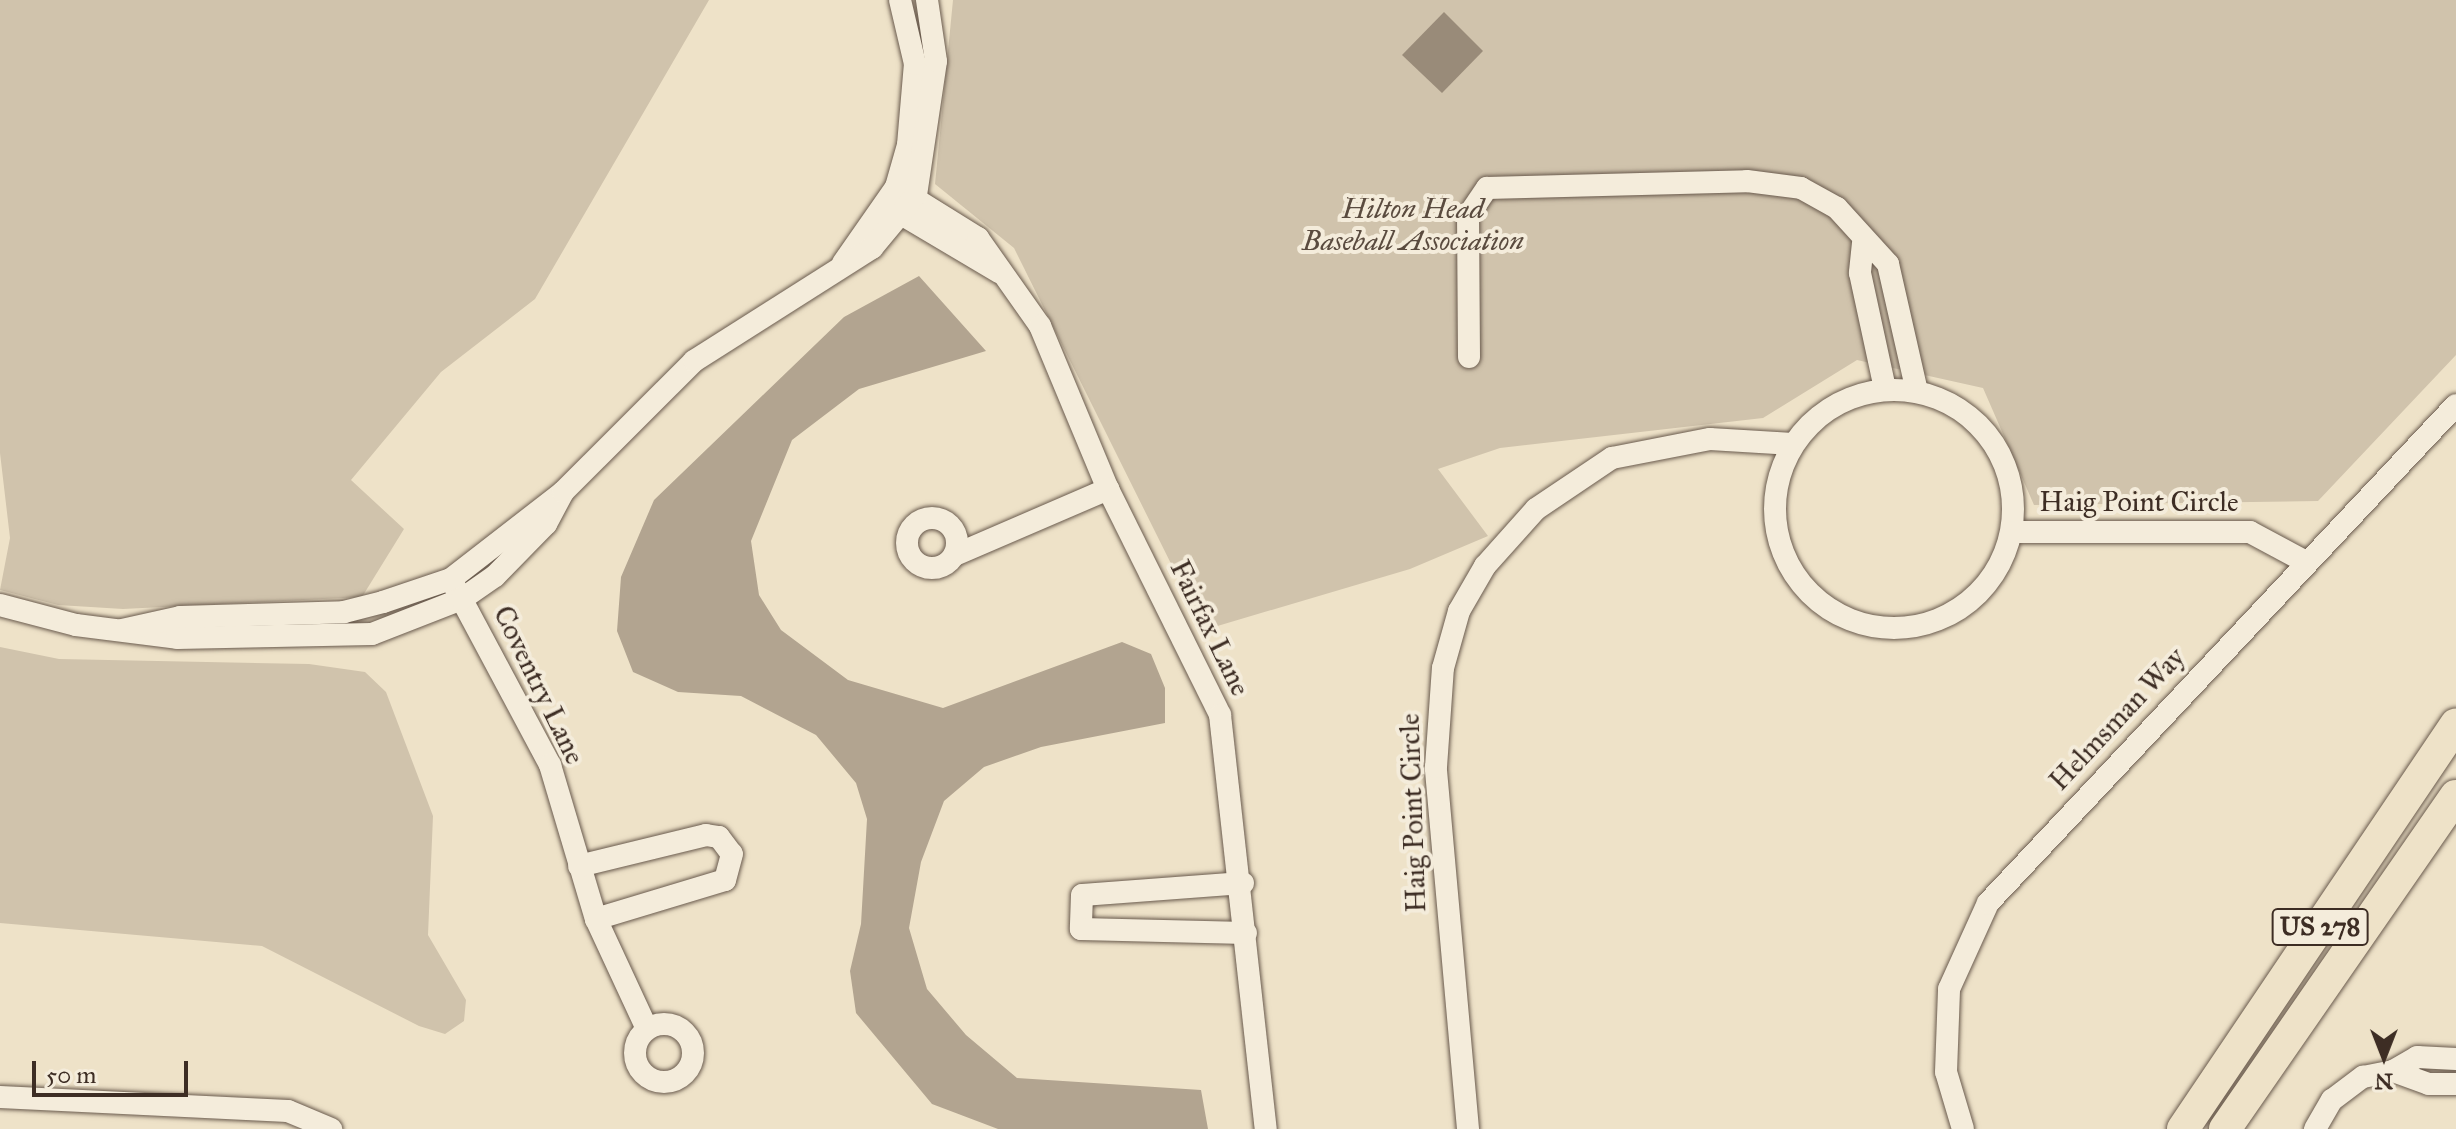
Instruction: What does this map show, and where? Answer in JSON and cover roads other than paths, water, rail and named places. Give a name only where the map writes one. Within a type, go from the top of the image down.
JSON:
[{"type":"highway","name":"US 278","points":[[2183,1129],[2456,725]]},
{"type":"highway","name":"US 278","points":[[2225,1129],[2456,796]]},
{"type":"street","points":[[899,200],[908,145],[915,64],[900,0]]},
{"type":"street","points":[[0,605],[122,630],[180,617],[344,612],[456,589],[563,492],[694,361],[842,264],[899,200],[936,61],[927,0]]},
{"type":"street","points":[[1469,357],[1468,216],[1487,188],[1747,181],[1801,188],[1837,208],[1863,243],[1888,264],[1917,392]]},
{"type":"street","name":"Fairfax Lane","points":[[899,200],[1009,278],[1040,326],[1108,489],[1220,715],[1243,883],[1266,1129]]},
{"type":"street","points":[[1863,243],[1860,273],[1885,389]]},
{"type":"street","name":"Haig Point Circle","points":[[1885,389],[1917,392],[1956,406],[1984,429],[2011,483],[2013,532],[1999,568],[1975,598],[1943,619],[1906,628],[1867,626],[1832,612],[1802,587],[1782,555],[1776,492],[1793,444],[1827,410],[1885,389]]},
{"type":"street","name":"Helmsman Way","points":[[1963,1129],[1946,1072],[1945,1025],[1955,966],[1974,925],[2044,840],[2456,405]]},
{"type":"street","name":"Haig Point Circle","points":[[1468,1129],[1436,767],[1443,668],[1459,611],[1485,566],[1536,509],[1612,458],[1710,439],[1793,444]]},
{"type":"street","points":[[955,555],[1108,489]]},
{"type":"street","name":"Haig Point Circle","points":[[2013,532],[2250,532],[2306,562]]},
{"type":"street","name":"Coventry Lane","points":[[456,589],[550,765],[596,919],[647,1029]]},
{"type":"street","points":[[579,866],[706,835],[719,837],[732,854],[725,880],[596,919]]},
{"type":"street","points":[[1243,883],[1082,895],[1081,929],[1246,933]]},
{"type":"street","points":[[2315,1129],[2346,1086],[2393,1071],[2417,1057],[2456,1059]]},
{"type":"street","points":[[2393,1071],[2429,1084],[2456,1084]]},
{"type":"street","points":[[0,1097],[288,1111],[331,1129]]},
{"type":"park label","name":"Hilton Head Baseball Association","points":[[1413,225]]}]
